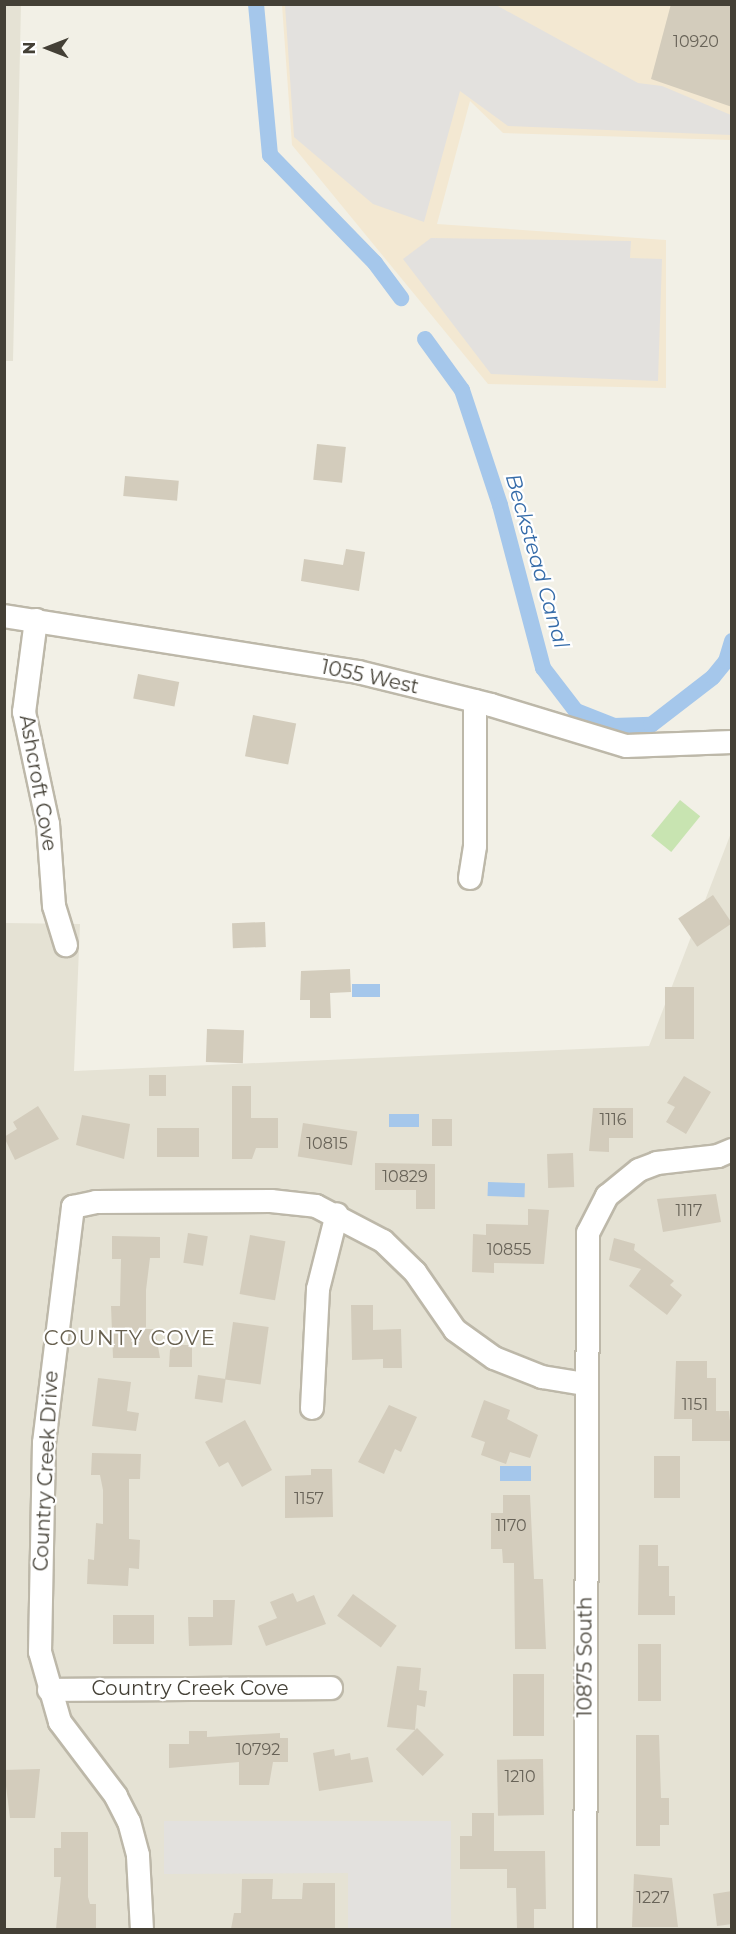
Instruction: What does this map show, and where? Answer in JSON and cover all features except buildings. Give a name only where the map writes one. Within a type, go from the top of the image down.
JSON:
[{"type":"street","name":"1055 West","points":[[4,616],[358,672],[475,701],[626,746],[732,742]]},
{"type":"street","name":"Ashcroft Cove","points":[[36,620],[24,712],[48,824],[54,906],[66,945]]},
{"type":"street","points":[[470,878],[475,846],[475,701]]},
{"type":"street","name":"10875 South","points":[[585,1929],[585,1254],[595,1213],[621,1181],[657,1163],[718,1156],[732,1150]]},
{"type":"street","name":"Country Creek Drive","points":[[142,1929],[138,1855],[129,1822],[116,1796],[60,1722],[49,1690],[39,1625],[44,1443],[73,1207],[96,1202],[294,1202],[337,1214],[361,1225],[400,1256],[455,1330],[494,1359],[542,1377],[585,1384]]},
{"type":"street","points":[[312,1408],[318,1289],[337,1214]]},
{"type":"street","name":"Country Creek Cove","points":[[49,1690],[330,1688]]},
{"type":"shaded area","points":[[4,5],[21,5],[13,361],[4,361]]},
{"type":"shaded area","points":[[282,5],[731,5],[731,140],[503,133],[470,101],[437,224],[666,240],[666,388],[488,384],[292,145]]},
{"type":"shaded area","points":[[285,5],[496,5],[638,83],[662,86],[731,115],[731,135],[508,126],[460,91],[424,222],[373,204],[294,137]]},
{"type":"shaded area","points":[[431,238],[631,241],[630,258],[662,259],[658,381],[491,374],[403,259]]},
{"type":"shaded area","points":[[731,833],[731,1929],[5,1930],[5,923],[80,924],[74,1071],[649,1046]]},
{"type":"shaded area","points":[[164,1821],[451,1821],[451,1929],[348,1929],[348,1873],[164,1874]]},
{"type":"green space","points":[[680,800],[700,816],[671,852],[651,836]]},
{"type":"water","points":[[352,984],[380,984],[380,997],[352,997]]},
{"type":"water","points":[[389,1114],[419,1114],[419,1127],[389,1127]]},
{"type":"water","points":[[488,1182],[525,1183],[524,1197],[488,1196]]},
{"type":"water","points":[[500,1466],[531,1466],[531,1481],[500,1481]]},
{"type":"waterway","name":"Beckstead Canal","points":[[256,4],[270,155],[375,263],[401,298]]},
{"type":"waterway","name":"Beckstead Canal","points":[[425,339],[462,390],[500,505],[543,668],[576,711],[614,726],[651,725],[713,677],[726,661],[732,641]]},
{"type":"district","name":"COUNTY COVE","points":[[130,1338]]}]
